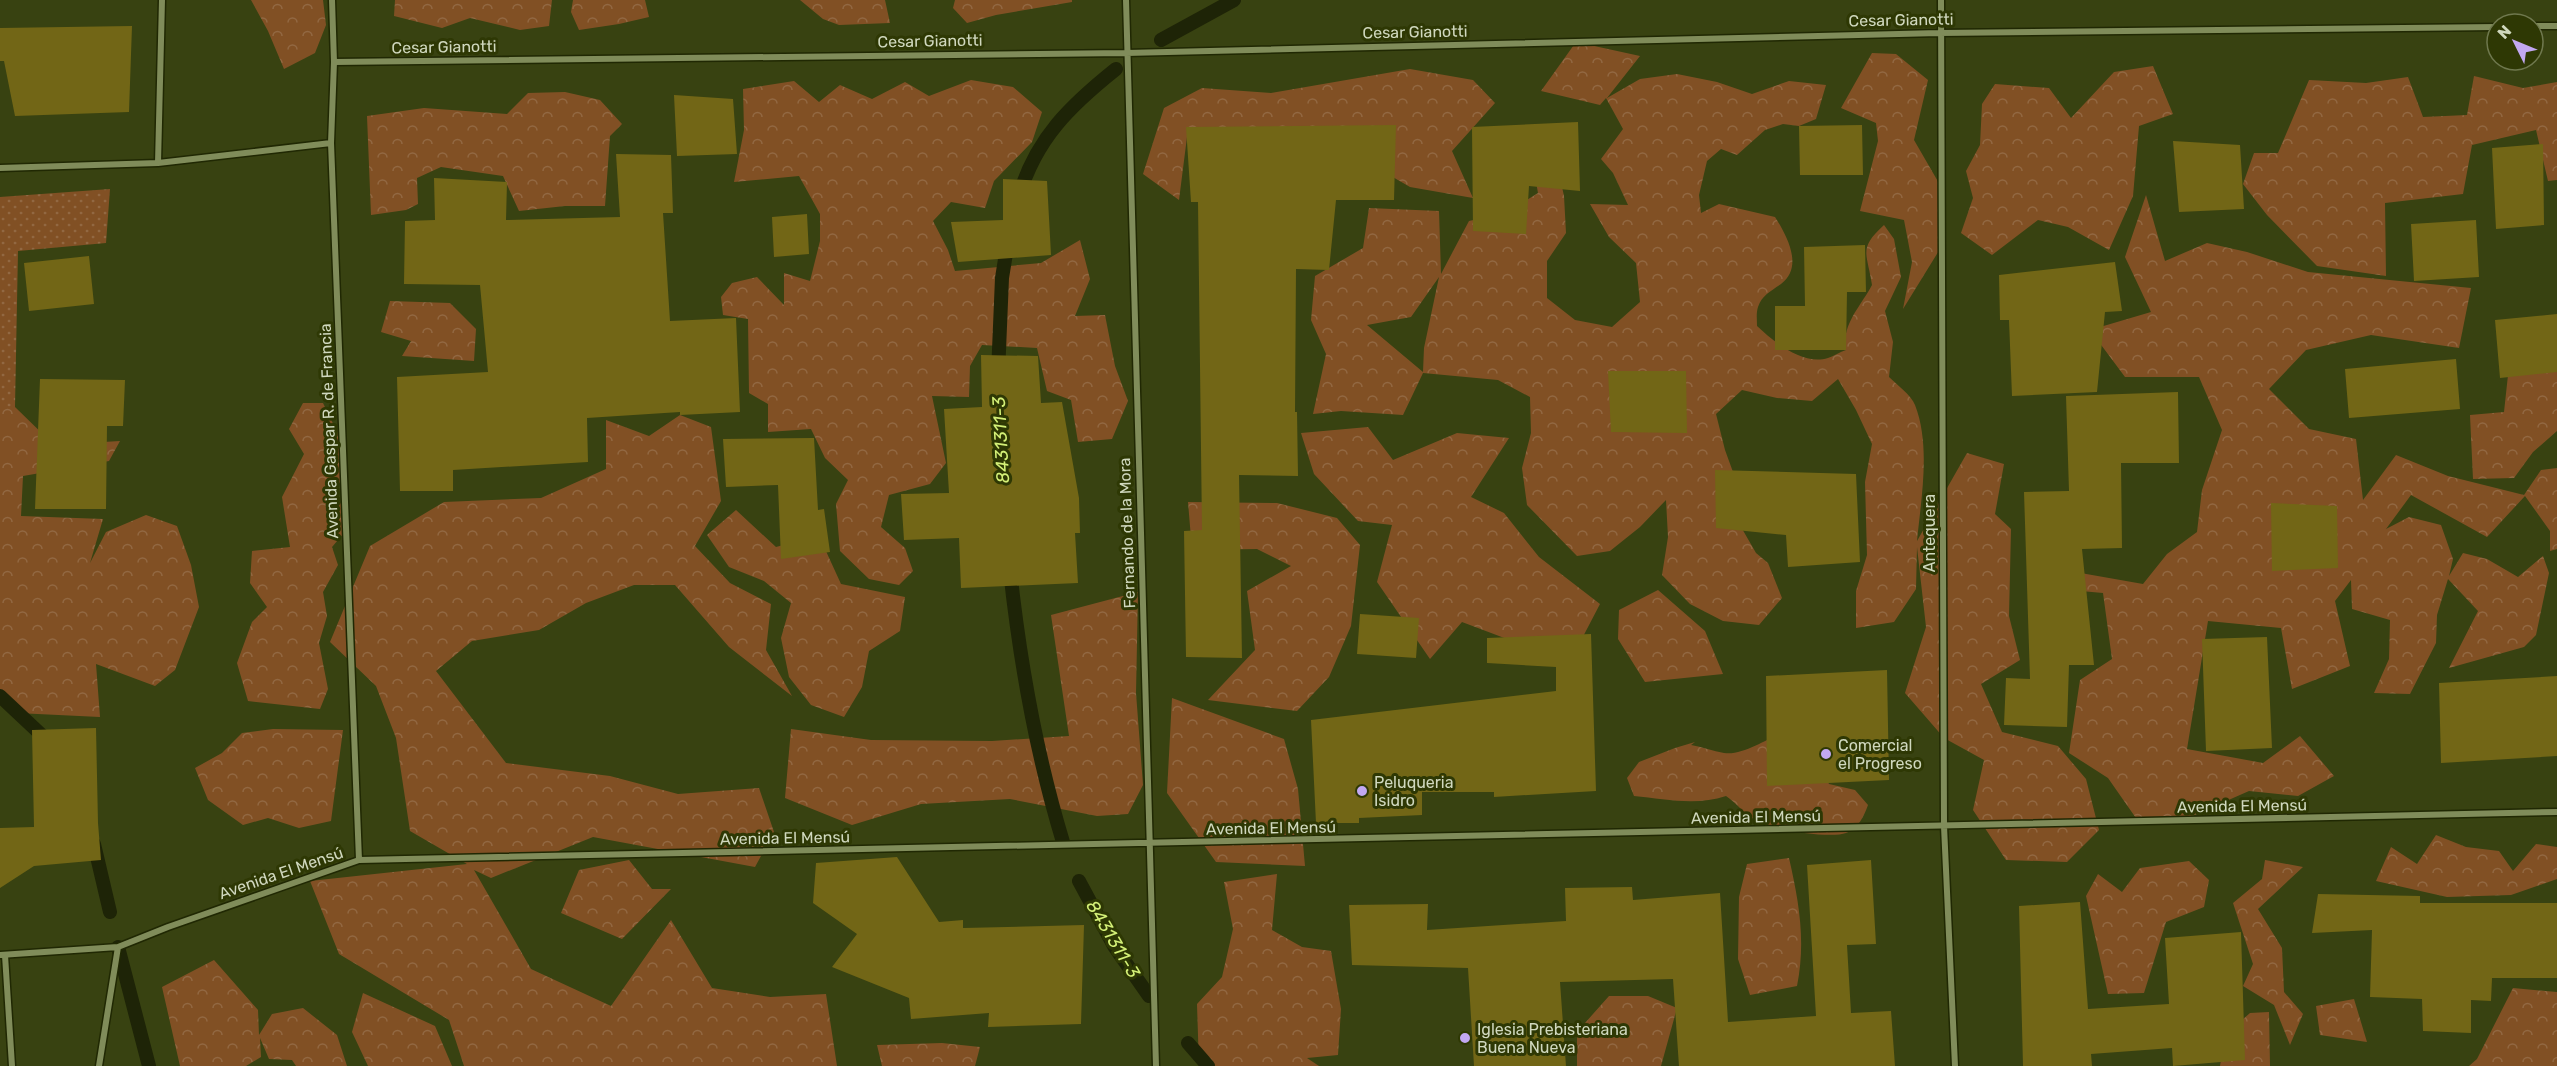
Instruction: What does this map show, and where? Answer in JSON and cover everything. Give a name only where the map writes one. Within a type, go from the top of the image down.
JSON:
[{"type":"street","points":[[158,163],[162,0]]},
{"type":"street","name":"Avenida Gaspar R. de Francia","points":[[332,0],[334,62],[331,143],[359,860]]},
{"type":"street","name":"Fernando de la Mora","points":[[1126,0],[1156,1066]]},
{"type":"street","name":"Antequera","points":[[1941,0],[1939,33],[1944,826],[1955,1066]]},
{"type":"street","name":"Cesar Gianotti","points":[[334,62],[1126,53],[1939,33],[2485,27]]},
{"type":"street","points":[[0,168],[158,163],[331,143]]},
{"type":"street","name":"Avenida El Mensú","points":[[2,955],[118,947],[168,927],[359,860],[2557,812]]},
{"type":"street","points":[[99,1066],[118,947]]},
{"type":"street","points":[[2,955],[12,1066]]},
{"type":"green space","points":[[251,0],[323,0],[326,25],[315,53],[284,69],[268,31]]},
{"type":"green space","points":[[395,0],[552,0],[549,26],[520,30],[470,18],[442,28],[394,16]]},
{"type":"green space","points":[[573,0],[645,0],[649,17],[579,30],[571,12]]},
{"type":"green space","points":[[800,0],[885,0],[890,23],[839,25],[823,19]]},
{"type":"green space","points":[[955,0],[1072,0],[1072,2],[996,15],[967,23],[953,8]]},
{"type":"green space","points":[[1576,42],[1640,56],[1607,98],[1640,79],[1677,74],[1717,82],[1752,94],[1789,81],[1826,85],[1816,119],[1799,126],[1783,124],[1765,130],[1737,155],[1721,149],[1707,161],[1699,195],[1701,213],[1719,204],[1775,217],[1791,251],[1791,269],[1788,277],[1762,299],[1757,312],[1757,326],[1789,351],[1809,359],[1828,358],[1846,350],[1846,332],[1849,324],[1872,285],[1867,246],[1884,225],[1894,239],[1901,277],[1885,311],[1893,342],[1889,377],[1913,401],[1923,438],[1924,473],[1917,541],[1967,453],[2004,464],[1995,514],[2011,529],[2009,616],[2020,660],[1981,684],[2002,732],[2058,746],[2086,779],[2099,830],[2067,862],[2006,860],[1973,810],[1984,760],[1944,738],[1905,693],[1926,627],[1917,547],[1916,589],[1894,622],[1856,628],[1856,591],[1867,555],[1865,482],[1872,444],[1838,379],[1812,401],[1777,398],[1742,390],[1716,414],[1725,450],[1737,483],[1737,520],[1756,553],[1768,563],[1782,598],[1759,625],[1723,621],[1690,604],[1662,575],[1668,537],[1666,500],[1640,527],[1610,551],[1577,556],[1527,505],[1522,468],[1531,433],[1530,397],[1498,380],[1423,373],[1403,415],[1341,411],[1313,414],[1326,354],[1311,320],[1315,276],[1363,248],[1369,208],[1439,211],[1441,274],[1469,221],[1506,213],[1538,193],[1531,153],[1560,178],[1564,196],[1566,233],[1547,261],[1547,298],[1575,320],[1612,327],[1640,302],[1636,263],[1609,237],[1590,204],[1628,205],[1613,173],[1601,159],[1623,129],[1606,98],[1600,105],[1541,91]],"holes":[[[1439,277],[1424,348],[1423,372],[1367,325],[1411,317]]]},
{"type":"green space","points":[[1872,53],[1896,54],[1928,80],[1914,140],[1940,185],[1940,249],[1903,309],[1912,262],[1904,220],[1860,211],[1878,141],[1876,123],[1841,108]]},
{"type":"green space","points":[[2153,66],[2173,114],[2139,126],[2133,196],[2109,250],[2068,227],[2038,220],[1992,255],[1961,233],[1973,198],[1966,171],[1980,145],[1982,104],[1995,84],[2049,88],[2071,118],[2114,72]]},
{"type":"green space","points":[[1410,69],[1473,80],[1495,103],[1452,151],[1473,198],[1410,187],[1360,158],[1187,137],[1179,200],[1143,174],[1164,108],[1202,88],[1271,93]]},
{"type":"green space","points":[[2474,76],[2523,88],[2557,82],[2557,180],[2548,181],[2536,130],[2472,145],[2463,194],[2385,203],[2386,276],[2317,266],[2267,215],[2243,184],[2254,153],[2278,153],[2309,80],[2366,83],[2408,77],[2423,117],[2467,115]]},
{"type":"green space","points":[[971,80],[1013,87],[1042,112],[1032,142],[994,181],[985,208],[951,202],[933,221],[948,250],[955,271],[1041,263],[1080,240],[1090,279],[1075,316],[1105,315],[1115,366],[1128,401],[1112,439],[1078,442],[1071,400],[1047,391],[1037,348],[982,345],[970,366],[969,397],[932,396],[946,463],[930,484],[889,495],[881,527],[905,548],[913,571],[899,585],[869,579],[840,551],[836,504],[848,480],[825,458],[811,429],[768,432],[768,404],[749,393],[748,319],[723,315],[721,297],[732,283],[757,277],[784,305],[784,273],[810,281],[820,241],[820,214],[799,176],[734,182],[744,130],[743,89],[794,81],[819,102],[840,85],[872,99],[905,82],[929,96]]},
{"type":"green space","points":[[565,92],[600,100],[622,124],[610,136],[605,206],[565,206],[519,211],[503,176],[441,167],[417,178],[418,204],[406,210],[371,215],[367,116],[424,108],[507,114],[528,93]]},
{"type":"green space","points":[[110,189],[106,243],[18,251],[15,407],[0,408],[0,197]]},
{"type":"green space","points":[[2146,195],[2165,261],[2207,243],[2247,252],[2308,272],[2471,288],[2459,348],[2371,335],[2306,350],[2269,389],[2309,429],[2356,439],[2363,500],[2396,455],[2448,476],[2524,495],[2541,470],[2557,468],[2557,549],[2550,551],[2550,531],[2525,496],[2487,537],[2411,495],[2386,529],[2409,517],[2441,525],[2453,559],[2449,576],[2463,553],[2487,559],[2518,577],[2543,556],[2549,573],[2536,635],[2524,647],[2449,668],[2478,611],[2448,579],[2437,615],[2436,643],[2410,694],[2374,693],[2389,659],[2390,620],[2352,609],[2351,580],[2335,601],[2350,666],[2292,689],[2281,628],[2208,621],[2187,749],[2263,763],[2300,736],[2334,776],[2298,796],[2249,791],[2183,820],[2138,821],[2108,778],[2069,753],[2080,680],[2112,659],[2103,593],[2048,588],[2041,566],[2143,584],[2167,554],[2197,532],[2202,490],[2222,430],[2199,377],[2125,377],[2090,330],[2151,312],[2125,257]]},
{"type":"green space","points":[[390,301],[450,303],[476,329],[474,361],[402,356],[411,341],[381,332]]},
{"type":"green space","points":[[2557,363],[2557,431],[2533,452],[2514,478],[2473,479],[2470,415],[2504,412],[2509,366]]},
{"type":"green space","points":[[303,403],[323,403],[339,436],[342,460],[348,470],[334,491],[346,514],[349,527],[332,547],[338,565],[323,592],[327,616],[319,643],[328,689],[320,709],[248,701],[237,663],[252,622],[267,607],[250,583],[252,551],[290,547],[282,497],[304,454],[289,429]]},
{"type":"green space","points":[[0,406],[15,407],[54,445],[120,441],[109,461],[23,476],[21,516],[103,519],[90,563],[106,532],[146,515],[177,526],[191,565],[199,607],[175,670],[155,686],[96,664],[100,717],[17,713],[0,696]]},
{"type":"green space","points":[[680,415],[711,427],[721,501],[695,546],[730,583],[771,604],[766,650],[792,696],[729,647],[675,585],[634,585],[586,603],[539,630],[472,641],[436,671],[506,763],[610,776],[678,794],[759,788],[774,832],[755,867],[593,837],[491,878],[474,870],[531,969],[611,1006],[671,920],[712,988],[770,997],[826,994],[837,1066],[464,1066],[449,1020],[339,954],[310,881],[467,864],[410,831],[396,738],[376,686],[330,642],[370,546],[444,502],[541,498],[606,469],[606,420],[649,436]]},
{"type":"green space","points":[[1368,427],[1393,460],[1457,433],[1509,438],[1471,497],[1504,513],[1539,557],[1600,604],[1576,650],[1507,639],[1462,622],[1430,659],[1377,582],[1392,525],[1358,521],[1314,474],[1301,433]]},
{"type":"green space","points":[[1188,502],[1277,503],[1337,518],[1360,545],[1351,626],[1329,677],[1297,711],[1208,700],[1255,650],[1247,591],[1291,566],[1257,549],[1192,550]]},
{"type":"green space","points":[[736,510],[776,547],[813,537],[825,549],[841,584],[905,597],[900,631],[869,651],[862,687],[844,717],[811,705],[789,677],[781,638],[791,603],[764,581],[729,567],[707,535]]},
{"type":"green space","points":[[1658,590],[1705,631],[1723,674],[1645,682],[1618,639],[1619,610]]},
{"type":"green space","points":[[1138,592],[1136,693],[1143,785],[1128,814],[1097,816],[1010,799],[921,804],[852,825],[785,798],[791,729],[871,740],[992,741],[1069,736],[1051,615]]},
{"type":"green space","points":[[1172,698],[1284,739],[1298,789],[1305,866],[1216,862],[1167,793]]},
{"type":"green space","points":[[273,729],[343,730],[331,821],[299,828],[268,818],[243,825],[208,800],[195,768],[222,753],[242,733]]},
{"type":"green space","points":[[1780,734],[1820,767],[1829,784],[1855,790],[1868,805],[1854,828],[1846,833],[1827,835],[1773,827],[1755,820],[1726,796],[1692,801],[1634,796],[1627,778],[1639,762],[1695,742],[1691,745],[1731,753],[1745,750]]},
{"type":"green space","points":[[2436,835],[2466,847],[2499,851],[2513,871],[2536,844],[2557,847],[2557,879],[2511,895],[2447,897],[2376,881],[2391,847],[2417,864]]},
{"type":"green space","points":[[1789,858],[1796,890],[1801,937],[1797,986],[1750,995],[1738,959],[1739,897],[1747,864]]},
{"type":"green space","points":[[629,860],[652,889],[671,889],[622,939],[561,913],[579,870]]},
{"type":"green space","points":[[2265,860],[2303,867],[2258,909],[2282,948],[2284,992],[2303,1014],[2290,1045],[2274,1005],[2243,986],[2253,964],[2233,903],[2262,879]]},
{"type":"green space","points":[[2189,861],[2209,880],[2204,907],[2166,922],[2144,993],[2108,994],[2086,896],[2098,874],[2122,892],[2140,868]]},
{"type":"green space","points":[[1277,874],[1272,930],[1302,947],[1331,951],[1341,1009],[1338,1055],[1307,1058],[1319,1066],[1199,1066],[1197,1004],[1222,977],[1233,929],[1224,882]]},
{"type":"green space","points":[[214,960],[258,1010],[259,1035],[272,1014],[303,1008],[337,1035],[347,1066],[296,1066],[292,1060],[269,1059],[260,1038],[261,1057],[246,1066],[180,1066],[162,987]]},
{"type":"green space","points":[[2513,988],[2557,992],[2557,1066],[2469,1066],[2477,1059]]},
{"type":"green space","points":[[363,993],[435,1026],[452,1066],[368,1066],[352,1032]]},
{"type":"green space","points":[[1609,996],[1648,996],[1677,1008],[1661,1066],[1577,1066],[1577,1032]]},
{"type":"green space","points":[[2354,999],[2367,1042],[2320,1035],[2316,1006]]},
{"type":"green space","points":[[2269,1012],[2270,1066],[2220,1066],[2225,1035],[2250,1013]]},
{"type":"green space","points":[[942,1043],[980,1047],[975,1066],[882,1066],[877,1045]]},
{"type":"building","points":[[132,26],[129,112],[15,116],[4,61],[0,61],[0,28]]},
{"type":"building","points":[[674,95],[733,99],[737,154],[677,156]]},
{"type":"building","points":[[1578,122],[1580,191],[1529,186],[1526,234],[1473,231],[1472,127]]},
{"type":"building","points":[[1396,125],[1394,200],[1336,200],[1329,270],[1296,269],[1295,412],[1297,412],[1298,476],[1239,475],[1242,658],[1186,657],[1184,531],[1202,530],[1198,202],[1191,202],[1186,127]]},
{"type":"building","points":[[1862,125],[1863,175],[1800,175],[1799,126]]},
{"type":"building","points":[[2173,141],[2240,145],[2244,209],[2179,212]]},
{"type":"building","points":[[2543,144],[2544,225],[2496,229],[2492,148]]},
{"type":"building","points":[[616,154],[671,155],[673,213],[663,213],[670,321],[736,318],[740,412],[680,415],[680,412],[587,418],[588,462],[453,470],[453,491],[400,491],[397,377],[488,372],[480,285],[404,284],[405,221],[435,220],[434,178],[507,182],[506,220],[620,217]]},
{"type":"building","points":[[1003,179],[1047,181],[1051,255],[958,262],[951,222],[1003,220]]},
{"type":"building","points":[[807,214],[809,254],[774,257],[772,217]]},
{"type":"building","points":[[2476,220],[2479,277],[2414,281],[2411,224]]},
{"type":"building","points":[[1865,245],[1866,292],[1847,292],[1846,350],[1775,350],[1775,306],[1805,306],[1804,247]]},
{"type":"building","points":[[89,256],[94,304],[29,311],[24,263]]},
{"type":"building","points":[[2115,262],[2122,311],[2105,312],[2097,392],[2012,396],[2009,320],[2000,320],[1999,275]]},
{"type":"building","points":[[2557,314],[2557,372],[2500,378],[2495,320]]},
{"type":"building","points":[[981,355],[1038,356],[1041,403],[1062,402],[1079,498],[1080,533],[1075,533],[1078,583],[961,588],[959,538],[904,540],[901,494],[949,493],[944,409],[982,407]]},
{"type":"building","points":[[2456,359],[2460,409],[2349,418],[2345,369]]},
{"type":"building","points":[[1608,371],[1686,371],[1687,433],[1611,432]]},
{"type":"building","points":[[40,379],[125,380],[123,426],[107,426],[106,509],[35,509]]},
{"type":"building","points":[[2178,392],[2179,463],[2121,463],[2122,548],[2082,549],[2094,665],[2069,665],[2067,727],[2004,725],[2006,678],[2030,679],[2024,492],[2069,491],[2066,396]]},
{"type":"building","points":[[814,438],[818,510],[824,509],[830,552],[781,559],[778,485],[726,487],[723,439]]},
{"type":"building","points":[[1715,470],[1856,474],[1860,562],[1788,567],[1786,535],[1716,528]]},
{"type":"building","points":[[2271,503],[2337,506],[2338,568],[2272,571]]},
{"type":"building","points":[[1360,614],[1419,618],[1416,658],[1357,654]]},
{"type":"building","points":[[1591,634],[1596,791],[1494,797],[1494,792],[1422,792],[1422,815],[1359,818],[1359,823],[1316,823],[1311,720],[1556,691],[1556,667],[1487,663],[1487,638]]},
{"type":"building","points":[[2267,637],[2272,748],[2206,751],[2202,639]]},
{"type":"building","points":[[1887,670],[1889,780],[1767,786],[1766,676]]},
{"type":"building","points":[[2557,676],[2557,756],[2441,763],[2439,683]]},
{"type":"building","points":[[96,728],[101,860],[34,866],[0,888],[0,828],[34,827],[32,730]]},
{"type":"building","points":[[897,857],[939,922],[963,920],[963,928],[1084,925],[1081,1024],[988,1027],[989,1013],[911,1019],[909,998],[832,967],[857,934],[813,903],[816,863]]},
{"type":"building","points":[[1871,860],[1876,944],[1847,945],[1851,1013],[1891,1011],[1895,1066],[1679,1066],[1673,979],[1560,982],[1566,1066],[1474,1066],[1468,968],[1352,965],[1349,905],[1428,904],[1427,930],[1566,921],[1565,888],[1632,887],[1633,900],[1720,893],[1728,1022],[1816,1016],[1807,865]]},
{"type":"building","points":[[2318,894],[2420,896],[2420,903],[2557,903],[2557,978],[2492,978],[2491,1001],[2471,1000],[2471,1033],[2423,1031],[2422,999],[2370,997],[2372,930],[2312,933]]},
{"type":"building","points":[[2080,902],[2088,1009],[2169,1004],[2165,938],[2241,932],[2245,1060],[2173,1066],[2172,1048],[2091,1054],[2092,1066],[2023,1066],[2019,906]]},
{"type":"waterway","name":"8431311-3","points":[[1161,40],[1234,0]]},
{"type":"waterway","name":"8431311-3","points":[[1019,196],[1035,157],[1057,124],[1084,96],[1116,69]]},
{"type":"waterway","name":"8431311-3","points":[[998,374],[1002,278],[1008,241]]},
{"type":"waterway","name":"8431311-3","points":[[1010,570],[1030,708],[1053,809],[1063,842]]},
{"type":"waterway","points":[[0,696],[49,742]]},
{"type":"waterway","points":[[94,844],[110,912]]},
{"type":"waterway","name":"8431311-3","points":[[1079,881],[1114,946],[1149,996]]},
{"type":"waterway","points":[[118,947],[149,1066]]},
{"type":"waterway","name":"8431311-3","points":[[1188,1043],[1208,1066]]},
{"type":"place","name":"Comercial el Progreso","points":[[1826,754]]},
{"type":"place","name":"Peluqueria Isidro","points":[[1362,791]]},
{"type":"place","name":"Iglesia Prebisteriana Buena Nueva","points":[[1465,1038]]}]
